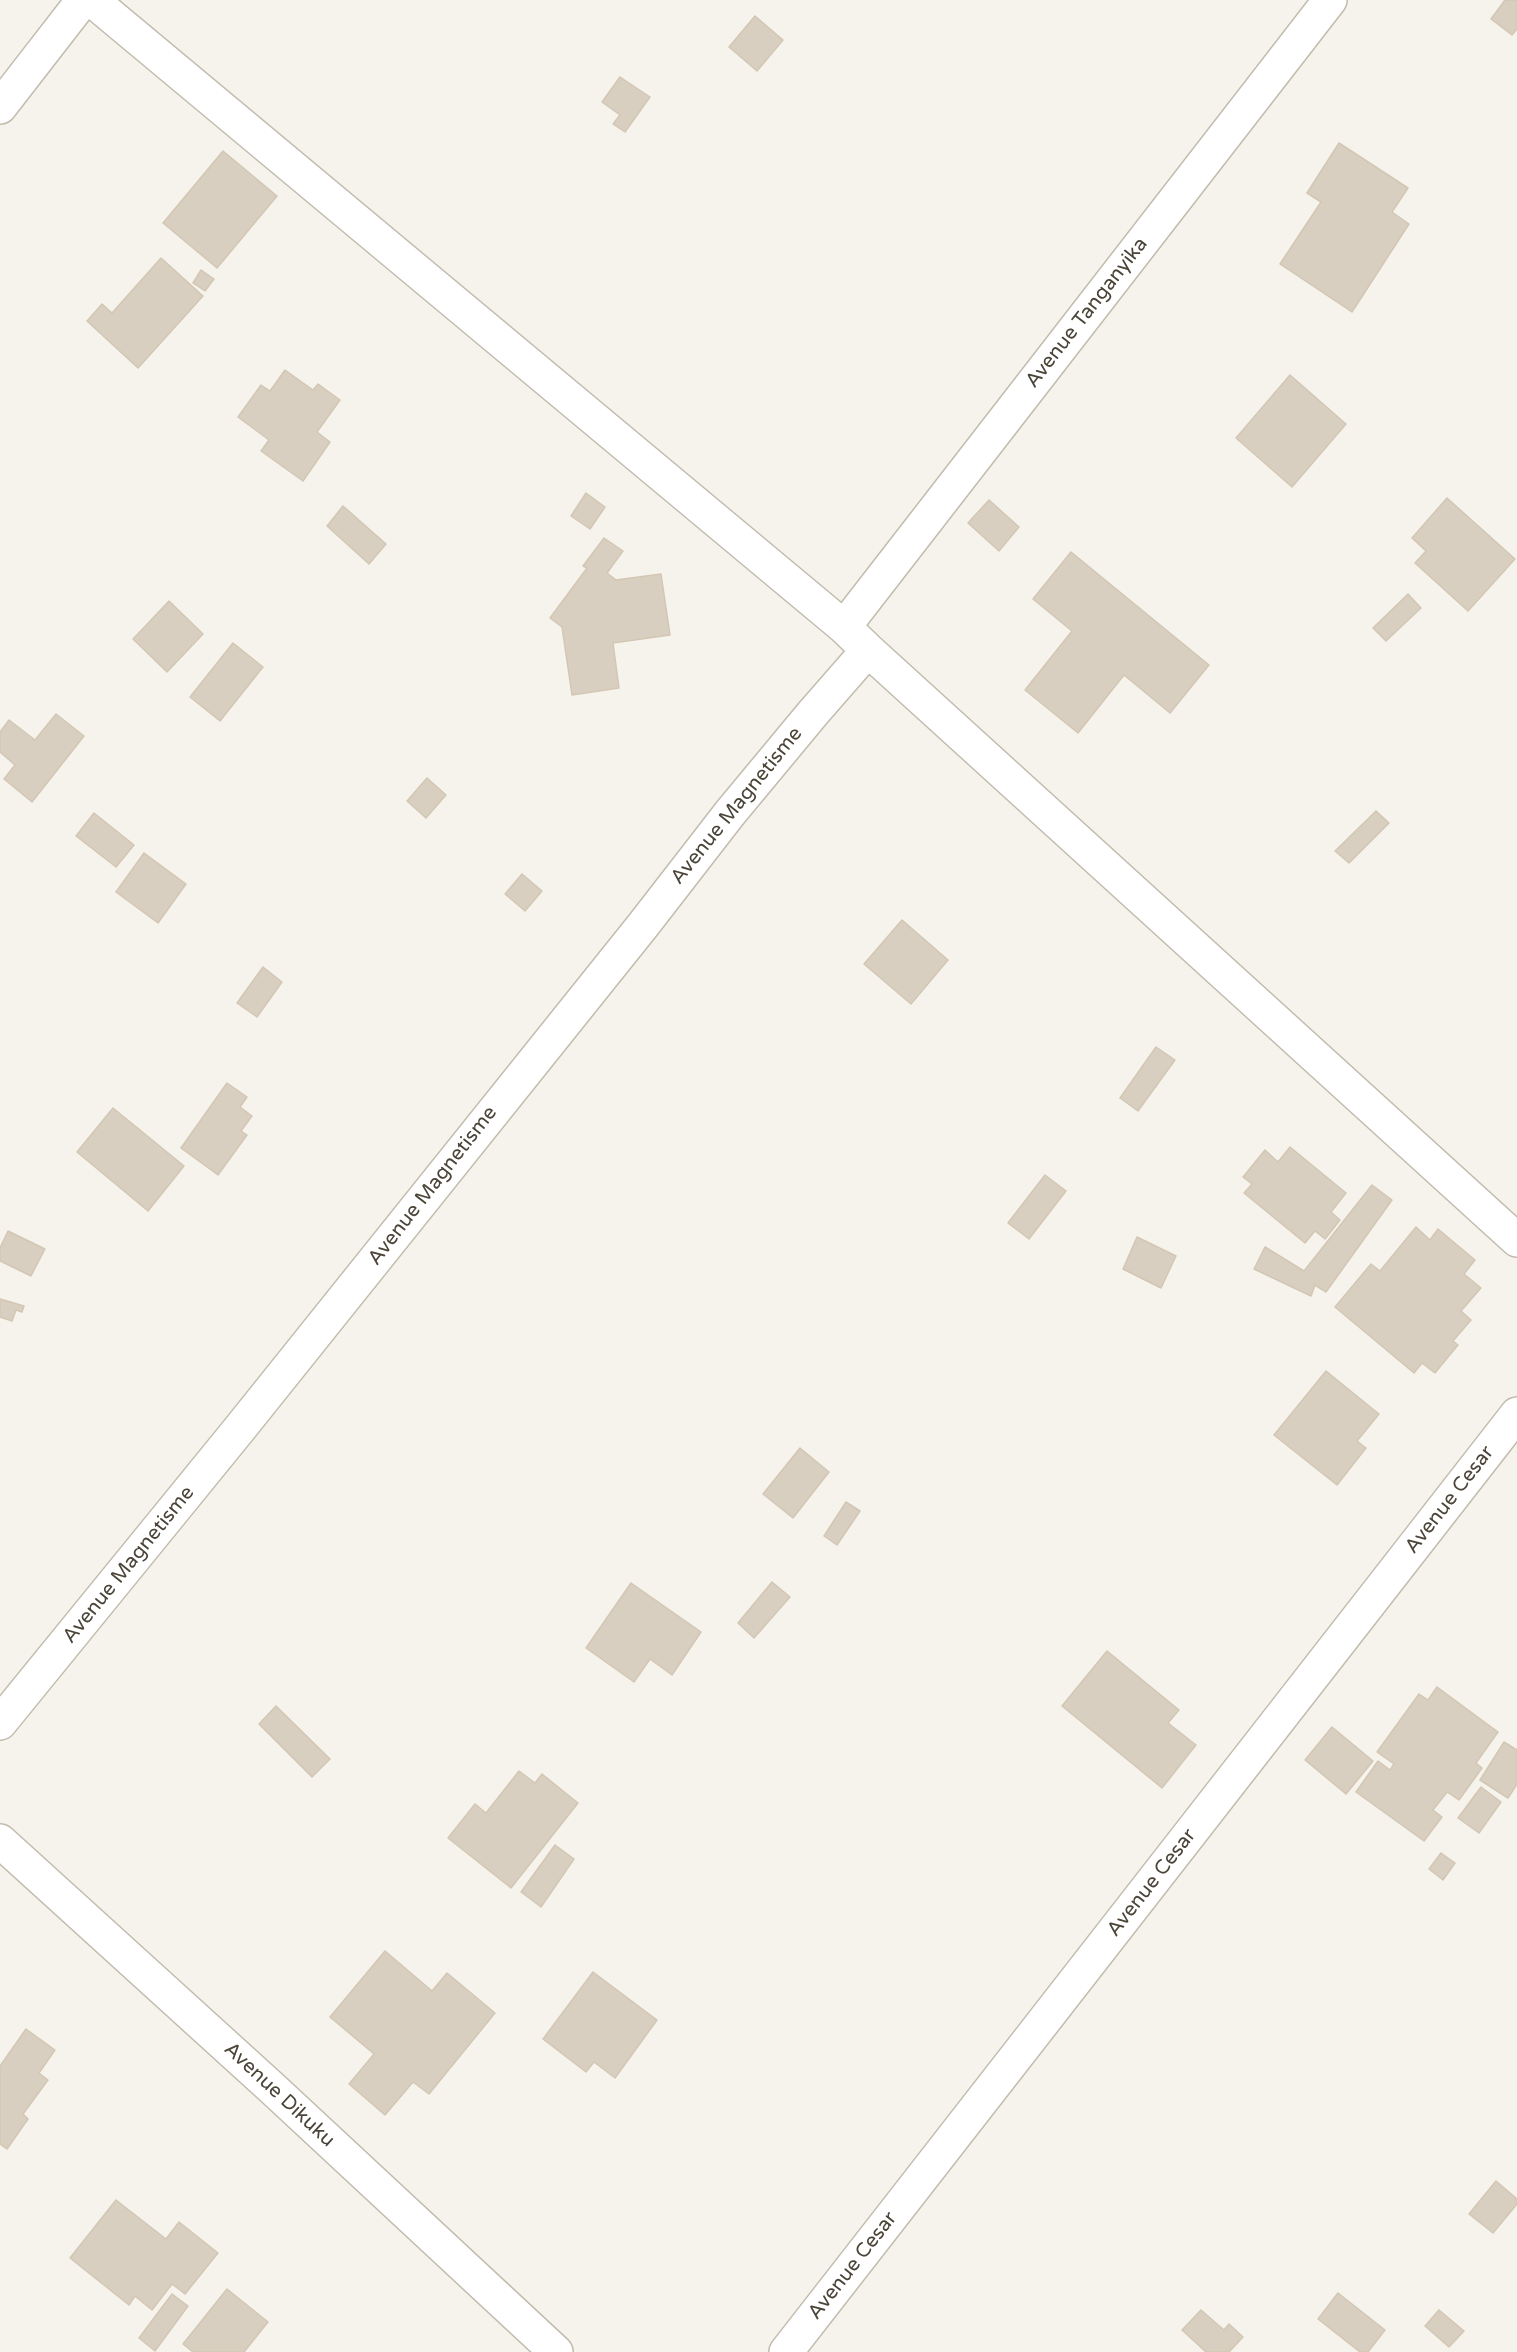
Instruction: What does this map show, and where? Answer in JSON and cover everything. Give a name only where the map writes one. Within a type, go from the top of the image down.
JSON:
[{"type":"street","points":[[0,107],[83,0]]},
{"type":"street","points":[[92,0],[844,627],[1517,1240]]},
{"type":"street","name":"Avenue Tanganyika","points":[[844,627],[1330,0]]},
{"type":"street","name":"Avenue Magnetisme","points":[[0,1722],[248,1418],[644,924],[730,813],[813,712],[868,650]]},
{"type":"street","name":"Avenue Cesar","points":[[786,2352],[1517,1414]]},
{"type":"street","name":"Avenue Dikuku","points":[[0,1841],[290,2104],[556,2352]]},
{"type":"building","points":[[1505,0],[1517,0],[1517,29],[1512,35],[1491,19]]},
{"type":"building","points":[[755,16],[783,40],[757,71],[729,47]]},
{"type":"building","points":[[620,77],[650,97],[625,132],[613,124],[620,115],[602,102]]},
{"type":"building","points":[[1339,143],[1408,188],[1392,212],[1409,224],[1352,312],[1280,264],[1321,202],[1307,193]]},
{"type":"building","points":[[223,151],[277,196],[217,268],[163,223]]},
{"type":"building","points":[[161,258],[203,296],[138,368],[87,321],[102,304],[112,313]]},
{"type":"building","points":[[201,270],[214,279],[205,291],[193,283]]},
{"type":"building","points":[[285,370],[313,390],[318,384],[340,400],[317,432],[330,442],[303,481],[261,451],[269,440],[238,417],[261,385],[270,391]]},
{"type":"building","points":[[1290,375],[1346,424],[1292,487],[1236,438]]},
{"type":"building","points":[[586,493],[605,507],[590,529],[571,516]]},
{"type":"building","points":[[1447,498],[1515,559],[1468,611],[1415,563],[1426,551],[1412,538]]},
{"type":"building","points":[[989,500],[1019,527],[999,551],[968,523]]},
{"type":"building","points":[[343,506],[386,544],[369,564],[327,526]]},
{"type":"building","points":[[604,538],[623,551],[607,573],[616,580],[661,574],[670,635],[613,643],[619,688],[572,695],[562,627],[550,618],[587,568],[583,566]]},
{"type":"building","points":[[1071,552],[1209,665],[1170,713],[1124,675],[1078,733],[1025,690],[1072,631],[1033,599]]},
{"type":"building","points":[[1408,594],[1421,608],[1386,641],[1373,628]]},
{"type":"building","points":[[169,601],[203,634],[167,672],[133,639]]},
{"type":"building","points":[[233,643],[263,667],[220,721],[190,697]]},
{"type":"building","points":[[56,714],[84,736],[32,802],[4,779],[15,765],[0,752],[0,732],[9,720],[35,740]]},
{"type":"building","points":[[427,778],[446,795],[426,818],[407,801]]},
{"type":"building","points":[[1376,811],[1389,823],[1349,863],[1335,851]]},
{"type":"building","points":[[94,813],[134,845],[116,867],[76,836]]},
{"type":"building","points":[[144,853],[186,884],[158,923],[116,892]]},
{"type":"building","points":[[522,874],[542,891],[525,911],[505,894]]},
{"type":"building","points":[[902,920],[948,960],[911,1004],[864,964]]},
{"type":"building","points":[[263,967],[282,982],[257,1017],[237,1003]]},
{"type":"building","points":[[1156,1047],[1175,1060],[1138,1111],[1120,1098]]},
{"type":"building","points":[[227,1083],[247,1097],[240,1107],[252,1116],[241,1131],[247,1135],[218,1175],[181,1148]]},
{"type":"building","points":[[113,1108],[184,1166],[148,1211],[77,1152]]},
{"type":"building","points":[[1290,1147],[1346,1193],[1331,1212],[1340,1220],[1325,1239],[1315,1231],[1305,1243],[1244,1193],[1252,1184],[1243,1177],[1265,1150],[1278,1162]]},
{"type":"building","points":[[1045,1175],[1066,1191],[1029,1239],[1008,1223]]},
{"type":"building","points":[[1372,1185],[1392,1200],[1326,1292],[1315,1285],[1311,1296],[1254,1269],[1265,1247],[1304,1271]]},
{"type":"building","points":[[1416,1227],[1430,1240],[1438,1229],[1475,1260],[1464,1274],[1481,1288],[1461,1311],[1471,1320],[1453,1341],[1458,1345],[1435,1373],[1422,1363],[1414,1373],[1335,1307],[1371,1264],[1380,1271]]},
{"type":"building","points":[[8,1231],[45,1249],[31,1276],[0,1261],[0,1248]]},
{"type":"building","points":[[1137,1237],[1176,1256],[1161,1288],[1123,1269]]},
{"type":"building","points":[[0,1299],[24,1306],[22,1312],[16,1310],[12,1321],[0,1317]]},
{"type":"building","points":[[1326,1371],[1379,1414],[1357,1441],[1366,1448],[1337,1485],[1274,1435]]},
{"type":"building","points":[[800,1448],[829,1472],[793,1518],[763,1494]]},
{"type":"building","points":[[846,1502],[860,1511],[837,1545],[824,1536]]},
{"type":"building","points":[[772,1582],[790,1597],[754,1638],[738,1623]]},
{"type":"building","points":[[631,1583],[701,1632],[672,1675],[650,1659],[634,1682],[586,1648]]},
{"type":"building","points":[[1107,1651],[1179,1710],[1168,1723],[1196,1745],[1162,1788],[1062,1706]]},
{"type":"building","points":[[1437,1687],[1498,1732],[1476,1763],[1482,1768],[1459,1800],[1447,1792],[1433,1810],[1442,1817],[1424,1841],[1356,1792],[1378,1761],[1390,1770],[1394,1764],[1377,1752],[1419,1694],[1428,1700]]},
{"type":"building","points":[[276,1706],[330,1759],[312,1777],[259,1724]]},
{"type":"building","points":[[1332,1727],[1373,1761],[1346,1794],[1305,1760]]},
{"type":"building","points":[[1504,1742],[1517,1750],[1517,1784],[1508,1798],[1480,1780]]},
{"type":"building","points":[[519,1771],[535,1783],[542,1774],[578,1803],[511,1888],[448,1838],[475,1804],[486,1813]]},
{"type":"building","points":[[1481,1787],[1501,1802],[1479,1833],[1458,1818]]},
{"type":"building","points":[[555,1845],[574,1859],[541,1907],[521,1892]]},
{"type":"building","points":[[1441,1853],[1455,1863],[1443,1880],[1429,1869]]},
{"type":"building","points":[[385,1951],[432,1991],[447,1973],[495,2013],[429,2094],[413,2082],[385,2115],[349,2084],[374,2054],[330,2017]]},
{"type":"building","points":[[593,1972],[657,2020],[615,2078],[594,2062],[586,2072],[543,2039]]},
{"type":"building","points":[[26,2029],[55,2050],[39,2073],[48,2080],[23,2114],[28,2119],[7,2149],[0,2144],[0,2066]]},
{"type":"building","points":[[1496,2181],[1517,2199],[1517,2204],[1493,2233],[1469,2214]]},
{"type":"building","points":[[116,2200],[166,2239],[179,2222],[218,2253],[185,2294],[172,2284],[152,2310],[135,2296],[129,2305],[70,2258]]},
{"type":"building","points":[[227,2289],[268,2322],[244,2352],[193,2352],[183,2344]]},
{"type":"building","points":[[1338,2293],[1385,2330],[1368,2352],[1360,2352],[1318,2319]]},
{"type":"building","points":[[172,2294],[188,2306],[155,2351],[139,2338]]},
{"type":"building","points":[[1201,2310],[1224,2330],[1229,2324],[1243,2337],[1229,2352],[1206,2352],[1182,2330]]},
{"type":"building","points":[[1439,2310],[1464,2331],[1449,2347],[1425,2326]]}]
